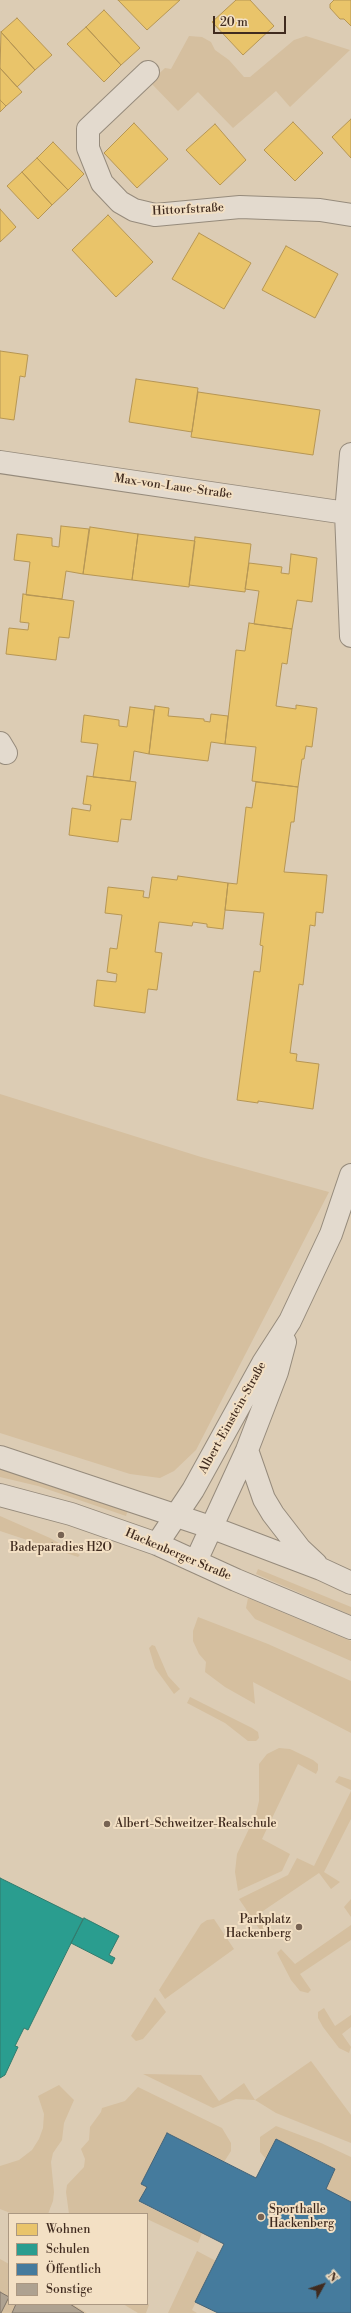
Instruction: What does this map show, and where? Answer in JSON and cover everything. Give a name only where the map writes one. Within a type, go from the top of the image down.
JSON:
[{"type":"street","name":"Hittorfstraße","points":[[148,72],[88,129],[88,148],[102,183],[120,202],[134,210],[155,215],[240,207],[320,210],[351,215]]},
{"type":"street","points":[[351,454],[346,513],[351,636]]},
{"type":"street","name":"Max-von-Laue-Straße","points":[[0,462],[346,513]]},
{"type":"street","name":"Albert-Einstein-Straße","points":[[157,1544],[193,1490],[263,1363],[290,1322],[331,1234],[351,1175]]},
{"type":"street","name":"Albert-Einstein-Straße","points":[[196,1561],[213,1528],[247,1450],[277,1372],[290,1322]]},
{"type":"street","points":[[247,1450],[264,1499],[273,1514],[300,1548],[321,1569]]},
{"type":"street","points":[[0,1457],[213,1528],[321,1569],[351,1583]]},
{"type":"street","name":"Hackenberger Straße","points":[[0,1495],[71,1514],[157,1544],[236,1580],[351,1628]]},
{"type":"shaded area","points":[[189,36],[202,37],[211,42],[215,50],[229,60],[244,77],[250,77],[294,40],[306,36],[350,50],[290,107],[276,91],[233,128],[198,92],[178,111],[150,82],[165,68],[171,69]]},
{"type":"shaded area","points":[[0,1094],[201,1157],[329,1192],[196,1450],[174,1471],[160,1478],[130,1474],[0,1433]]},
{"type":"shaded area","points":[[0,1467],[128,1510],[126,1516],[38,1486],[0,1477]]},
{"type":"shaded area","points":[[0,1516],[50,1538],[80,1555],[78,1557],[0,1531]]},
{"type":"shaded area","points":[[258,1569],[351,1607],[351,1615],[256,1574]]},
{"type":"shaded area","points":[[248,1598],[351,1641],[351,1661],[255,1619],[246,1608]]},
{"type":"shaded area","points":[[198,1617],[268,1644],[351,1681],[351,1733],[253,1682],[255,1704],[225,1687],[205,1672],[206,1662],[199,1654],[193,1641],[193,1631]]},
{"type":"shaded area","points":[[152,1645],[155,1646],[168,1676],[180,1689],[174,1694],[155,1668],[149,1648]]},
{"type":"shaded area","points":[[190,1697],[252,1728],[258,1732],[259,1738],[256,1741],[248,1741],[225,1723],[187,1703]]},
{"type":"shaded area","points":[[279,1748],[290,1749],[313,1760],[318,1764],[318,1770],[316,1774],[298,1764],[262,1839],[290,1854],[282,1871],[238,1891],[235,1872],[237,1854],[256,1814],[259,1801],[259,1764],[267,1754]]},
{"type":"shaded area","points":[[339,1776],[351,1780],[351,1790],[335,1782]]},
{"type":"shaded area","points":[[351,1791],[351,1819],[324,1872],[340,1882],[331,1889],[319,1873],[260,1913],[271,1930],[267,1933],[260,1930],[239,1899],[288,1875],[297,1858],[314,1866]]},
{"type":"shaded area","points":[[351,1899],[351,1917],[344,1907]]},
{"type":"shaded area","points":[[214,1919],[234,1949],[165,1999],[159,1990],[201,1924],[207,1920]]},
{"type":"shaded area","points":[[351,1925],[351,1940],[300,1974],[311,1990],[308,1993],[300,1991],[291,1980],[277,1953],[281,1949],[295,1964]]},
{"type":"shaded area","points":[[155,1997],[166,2012],[143,2039],[136,2041],[131,2036]]},
{"type":"shaded area","points":[[324,2008],[335,2026],[351,2015],[351,2027],[342,2034],[351,2047],[349,2053],[339,2048],[318,2018],[318,2012]]},
{"type":"shaded area","points":[[311,2061],[351,2115],[351,2143],[276,2113],[255,2100]]},
{"type":"shaded area","points":[[143,2074],[201,2075],[219,2101],[244,2083],[255,2100],[236,2099],[213,2108]]},
{"type":"shaded area","points":[[59,2085],[74,2100],[64,2123],[62,2140],[53,2153],[51,2162],[54,2192],[53,2201],[48,2213],[10,2213],[0,2209],[0,2166],[19,2160],[32,2150],[39,2139],[43,2128],[44,2114],[38,2096]]},
{"type":"shaded area","points":[[138,2087],[222,2128],[231,2143],[231,2151],[224,2162],[167,2133],[141,2184],[147,2187],[139,2202],[202,2233],[198,2243],[148,2219],[148,2213],[69,2213],[66,2192],[67,2185],[84,2167],[85,2159],[81,2149],[89,2140],[90,2127],[101,2112],[102,2108],[125,2101]]},
{"type":"shaded area","points":[[276,2126],[321,2143],[351,2157],[351,2202],[326,2189],[335,2169],[276,2139],[266,2159],[260,2152],[260,2137]]},
{"type":"shaded area","points":[[197,2251],[216,2261],[192,2310],[197,2313],[168,2313]]},
{"type":"shaded area","points":[[0,2259],[8,2263],[8,2305],[74,2305],[87,2313],[0,2313]]},
{"type":"shaded area","points":[[148,2304],[149,2305],[146,2313],[138,2313],[125,2305],[148,2305]]},
{"type":"building: Wohnen","points":[[118,0],[180,0],[147,30]]},
{"type":"building: Wohnen","points":[[236,0],[250,0],[274,26],[243,55],[212,22]]},
{"type":"building: Wohnen","points":[[334,0],[351,0],[351,26],[344,19],[340,19],[330,8],[330,4]]},
{"type":"building: Wohnen","points":[[104,10],[140,48],[121,65],[86,27]]},
{"type":"building: Wohnen","points":[[17,18],[52,55],[35,70],[1,32]]},
{"type":"building: Wohnen","points":[[86,27],[121,65],[104,82],[67,44]]},
{"type":"building: Wohnen","points":[[1,32],[35,70],[17,87],[0,68]]},
{"type":"building: Wohnen","points":[[0,68],[22,92],[6,106],[0,100]]},
{"type":"building: Wohnen","points":[[0,100],[6,106],[0,112]]},
{"type":"building: Wohnen","points":[[351,119],[351,158],[332,137]]},
{"type":"building: Wohnen","points":[[293,122],[323,153],[295,181],[264,150]]},
{"type":"building: Wohnen","points":[[134,123],[168,159],[137,188],[104,153]]},
{"type":"building: Wohnen","points":[[215,124],[246,160],[220,185],[186,150]]},
{"type":"building: Wohnen","points":[[53,142],[84,174],[68,190],[37,158]]},
{"type":"building: Wohnen","points":[[37,158],[68,190],[52,205],[22,172]]},
{"type":"building: Wohnen","points":[[22,172],[52,205],[38,219],[7,186]]},
{"type":"building: Wohnen","points":[[0,209],[16,227],[0,242]]},
{"type":"building: Wohnen","points":[[108,215],[153,262],[116,297],[72,250]]},
{"type":"building: Wohnen","points":[[199,233],[251,263],[224,309],[172,279]]},
{"type":"building: Wohnen","points":[[286,246],[338,274],[315,318],[262,290]]},
{"type":"building: Wohnen","points":[[0,351],[28,355],[25,377],[20,376],[14,420],[0,418]]},
{"type":"building: Wohnen","points":[[136,379],[198,388],[192,432],[129,422]]},
{"type":"building: Wohnen","points":[[198,392],[320,410],[313,455],[191,437]]},
{"type":"building: Wohnen","points":[[61,526],[89,529],[83,574],[66,571],[62,599],[26,595],[30,562],[14,560],[17,534],[52,538],[52,546],[59,547]]},
{"type":"building: Wohnen","points":[[90,527],[138,534],[132,580],[83,574]]},
{"type":"building: Wohnen","points":[[138,534],[195,541],[189,587],[132,580]]},
{"type":"building: Wohnen","points":[[195,537],[251,544],[245,592],[189,585]]},
{"type":"building: Wohnen","points":[[291,554],[317,558],[312,602],[297,600],[292,629],[254,624],[259,591],[245,589],[249,563],[282,567],[281,573],[289,574]]},
{"type":"building: Wohnen","points":[[23,594],[74,601],[69,638],[59,637],[56,660],[6,654],[9,628],[28,630],[29,623],[20,622]]},
{"type":"building: Wohnen","points":[[249,623],[292,629],[287,664],[282,663],[276,706],[296,709],[296,705],[317,708],[312,747],[306,746],[304,759],[302,759],[298,787],[252,781],[256,747],[225,744],[236,650],[245,651]]},
{"type":"building: Wohnen","points":[[155,706],[169,708],[168,716],[204,719],[204,721],[210,722],[211,714],[228,716],[225,744],[211,742],[208,761],[149,754]]},
{"type":"building: Wohnen","points":[[130,707],[154,710],[149,754],[134,751],[130,781],[93,777],[98,744],[81,742],[84,715],[119,720],[119,726],[127,727]]},
{"type":"building: Wohnen","points":[[87,776],[136,782],[131,820],[121,819],[118,842],[69,835],[72,808],[90,811],[91,805],[83,804]]},
{"type":"building: Wohnen","points":[[256,782],[298,787],[294,822],[291,822],[284,872],[327,875],[323,913],[316,912],[315,926],[310,925],[303,985],[299,984],[290,1053],[297,1054],[296,1061],[319,1064],[313,1109],[258,1101],[258,1103],[237,1100],[254,971],[260,972],[263,946],[260,945],[264,913],[225,910],[228,883],[237,884],[246,807],[252,808]]},
{"type":"building: Wohnen","points":[[178,876],[228,883],[223,929],[207,927],[207,924],[193,922],[192,926],[159,922],[155,952],[162,953],[157,990],[148,989],[145,1013],[94,1006],[97,980],[116,982],[117,974],[107,972],[110,948],[117,949],[122,915],[105,913],[108,887],[144,891],[143,897],[149,898],[152,877],[177,880]]},
{"type":"building: Schulen","points":[[0,1878],[83,1919],[28,2030],[24,2028],[15,2046],[18,2047],[5,2075],[0,2078]]},
{"type":"building: Schulen","points":[[84,1918],[119,1936],[109,1955],[115,1958],[112,1964],[71,1943]]},
{"type":"building: Öffentlich","name":"Sporthalle Hackenberg","points":[[167,2133],[256,2178],[276,2139],[335,2169],[326,2189],[351,2202],[351,2313],[218,2313],[195,2302],[224,2244],[139,2201],[147,2187],[141,2184]]},
{"type":"building: Sonstige","points":[[52,1543],[57,1545],[55,1549],[50,1547]]},
{"type":"building: Sonstige","points":[[0,2292],[8,2296],[8,2299],[0,2313]]},
{"type":"building: Sonstige","points":[[16,2305],[72,2305],[84,2313],[12,2313]]},
{"type":"place","name":"Badeparadies H2O","points":[[61,1535]]},
{"type":"place","name":"Albert-Schweitzer-Realschule","points":[[107,1824]]},
{"type":"place","name":"Parkplatz Hackenberg","points":[[299,1927]]},
{"type":"place","name":"Sporthalle Hackenberg","points":[[261,2217]]}]
